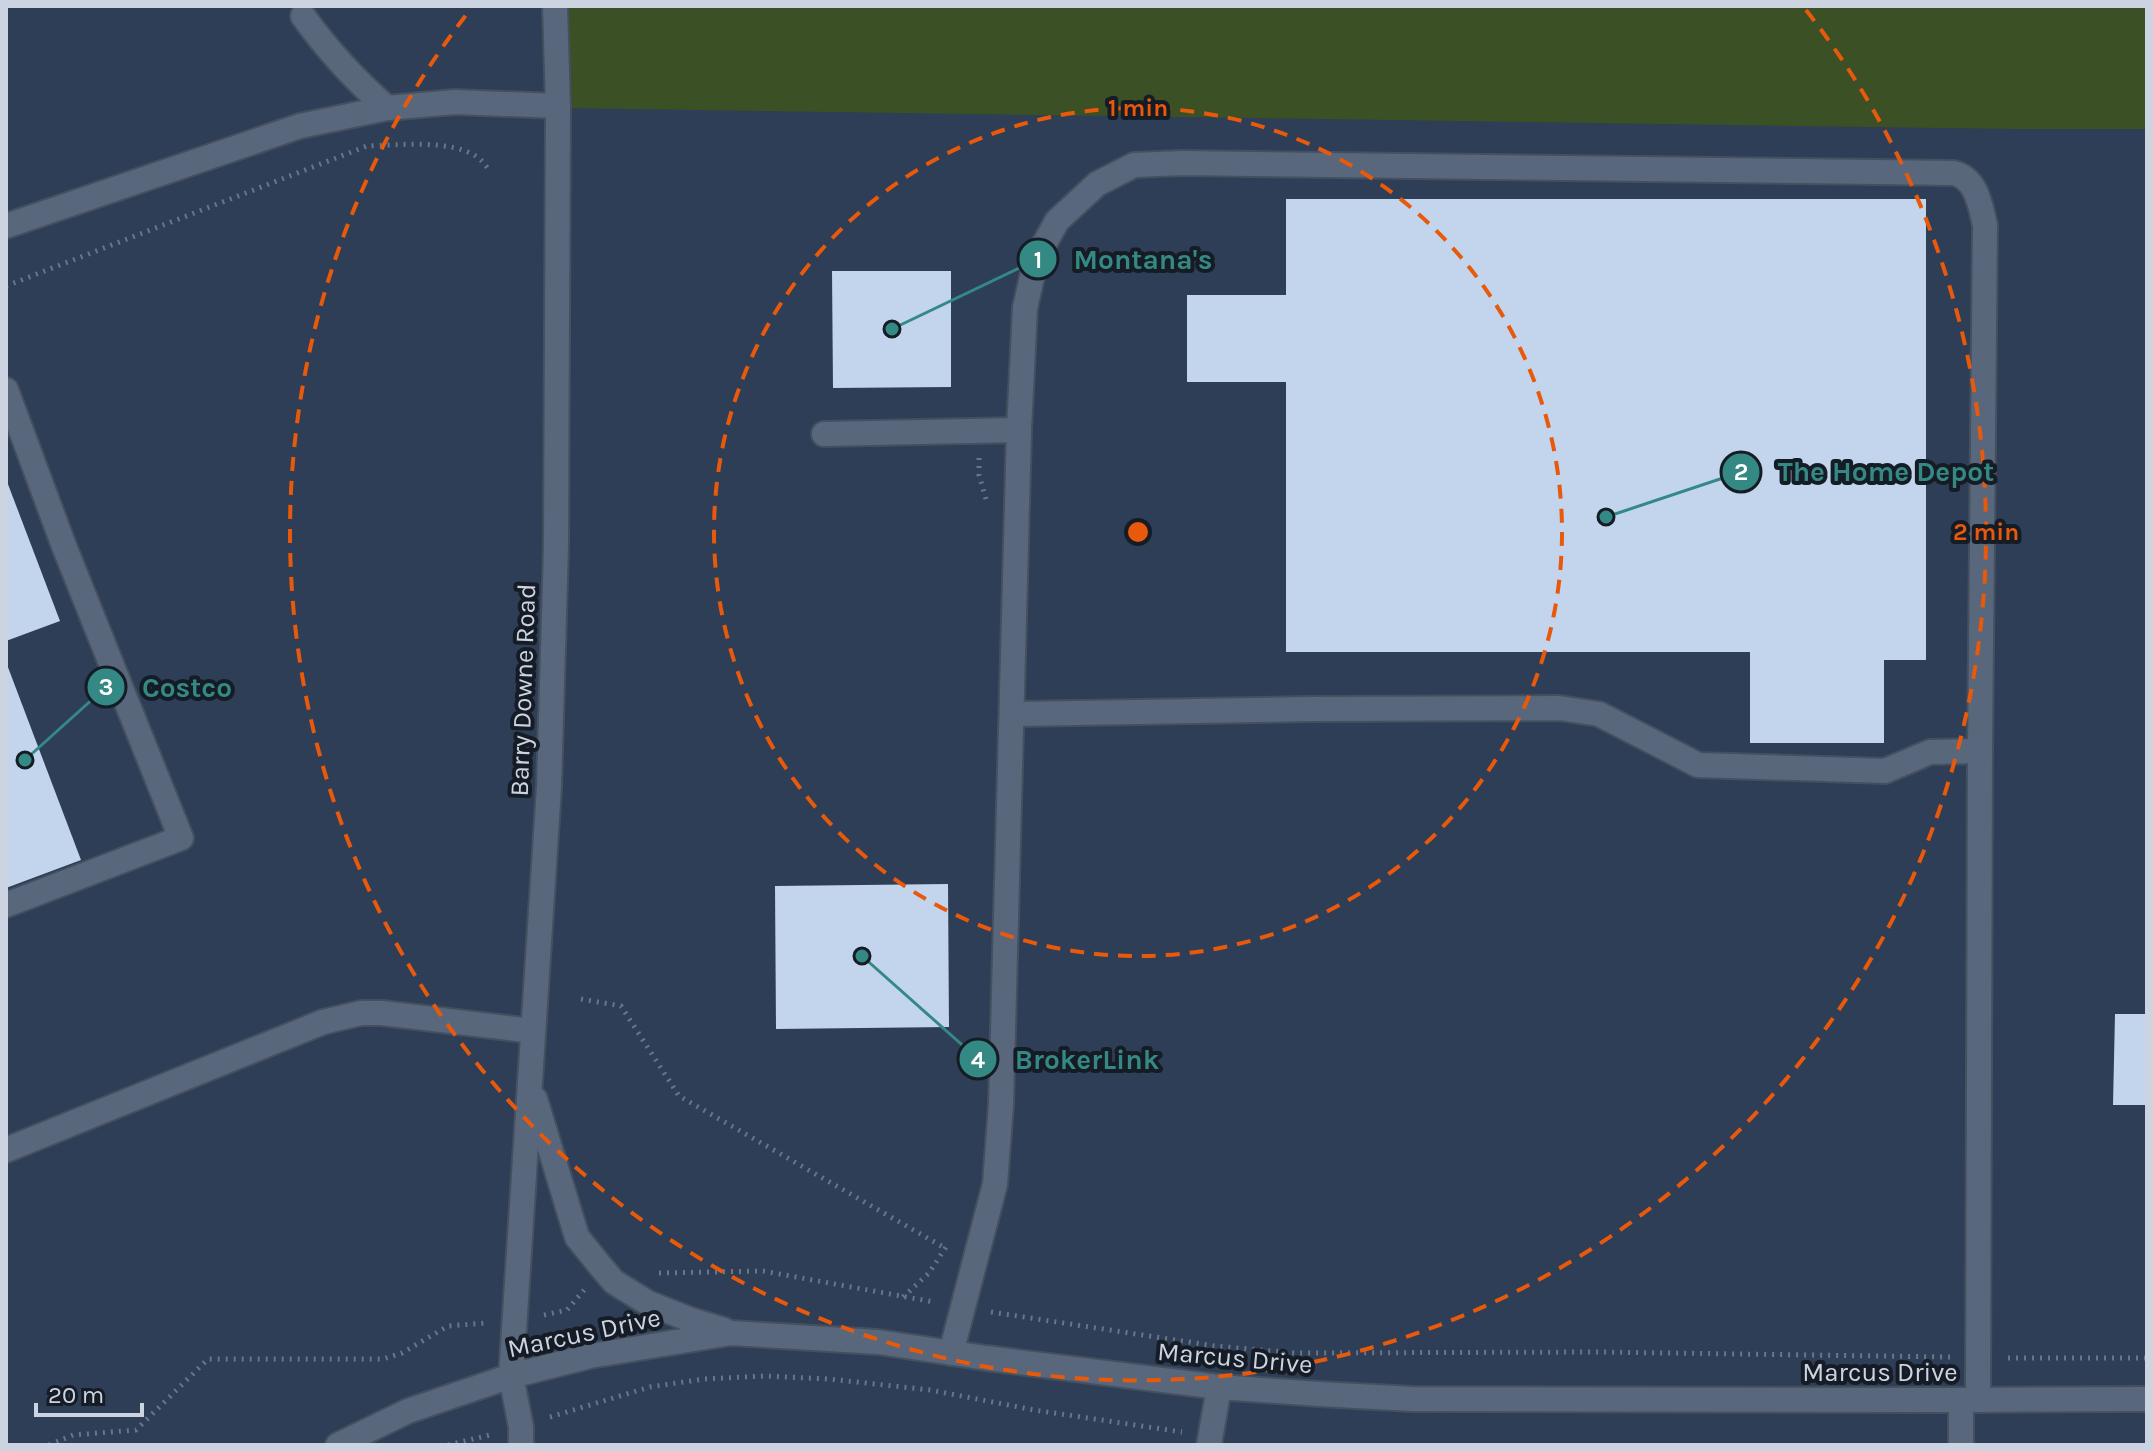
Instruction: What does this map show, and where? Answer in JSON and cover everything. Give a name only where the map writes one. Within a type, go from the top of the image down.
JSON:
[{"type":"street","name":"Barry Downe Road","points":[[521,1436],[511,1376],[549,787],[556,546],[558,106],[555,6]]},
{"type":"street","points":[[303,16],[356,82],[387,108]]},
{"type":"street","points":[[6,226],[300,126],[387,108],[455,102],[558,106]]},
{"type":"street","points":[[951,1353],[995,1184],[1001,1105],[1025,308],[1036,259],[1057,221],[1097,184],[1134,165],[1182,163],[1954,173],[1963,175],[1977,193],[1985,225],[1970,1400],[1961,1445]]},
{"type":"street","points":[[6,390],[64,546],[181,838],[6,905]]},
{"type":"street","points":[[824,434],[1019,430]]},
{"type":"street","points":[[1012,714],[1559,708],[1599,714],[1698,765],[1885,771],[1930,752],[1980,751]]},
{"type":"street","points":[[6,1150],[323,1022],[361,1013],[533,1031]]},
{"type":"street","points":[[530,1081],[577,1237],[614,1282],[648,1303],[731,1333]]},
{"type":"street","name":"Marcus Drive","points":[[338,1445],[408,1411],[511,1376],[590,1356],[731,1333],[878,1342],[1219,1387],[1413,1399],[2147,1399]]},
{"type":"street","points":[[1210,1441],[1219,1387]]},
{"type":"path","points":[[6,286],[367,146],[418,144],[447,147],[468,152],[490,171]]},
{"type":"path","points":[[979,430],[979,475],[986,501]]},
{"type":"path","points":[[581,999],[621,1006],[679,1096],[945,1248]]},
{"type":"path","points":[[902,1297],[929,1273],[951,1239]]},
{"type":"path","points":[[448,1445],[521,1436],[586,1405],[650,1387],[704,1379],[764,1376],[829,1379],[930,1390],[1210,1441]]},
{"type":"shaded area","points":[[6,6],[554,6],[2012,129],[2147,129],[2147,1445],[6,1445]]},
{"type":"green space","points":[[554,6],[2147,6],[2147,129],[556,108]]},
{"type":"building","points":[[1286,199],[1926,199],[1926,660],[1884,660],[1884,743],[1750,743],[1750,652],[1286,652],[1286,382],[1187,382],[1187,295],[1286,295]]},
{"type":"building","points":[[832,271],[951,271],[951,387],[833,388]]},
{"type":"building","points":[[6,479],[60,621],[6,641]]},
{"type":"building","points":[[6,662],[81,860],[6,888]]},
{"type":"building","points":[[948,884],[949,1027],[776,1029],[775,886]]},
{"type":"building","points":[[2115,1014],[2147,1014],[2147,1105],[2113,1105]]},
{"type":"place","name":"Montana's","points":[[892,329]]},
{"type":"place","name":"The Home Depot","points":[[1606,517]]},
{"type":"place","name":"Costco","points":[[25,760]]},
{"type":"place","name":"BrokerLink","points":[[862,956]]}]
